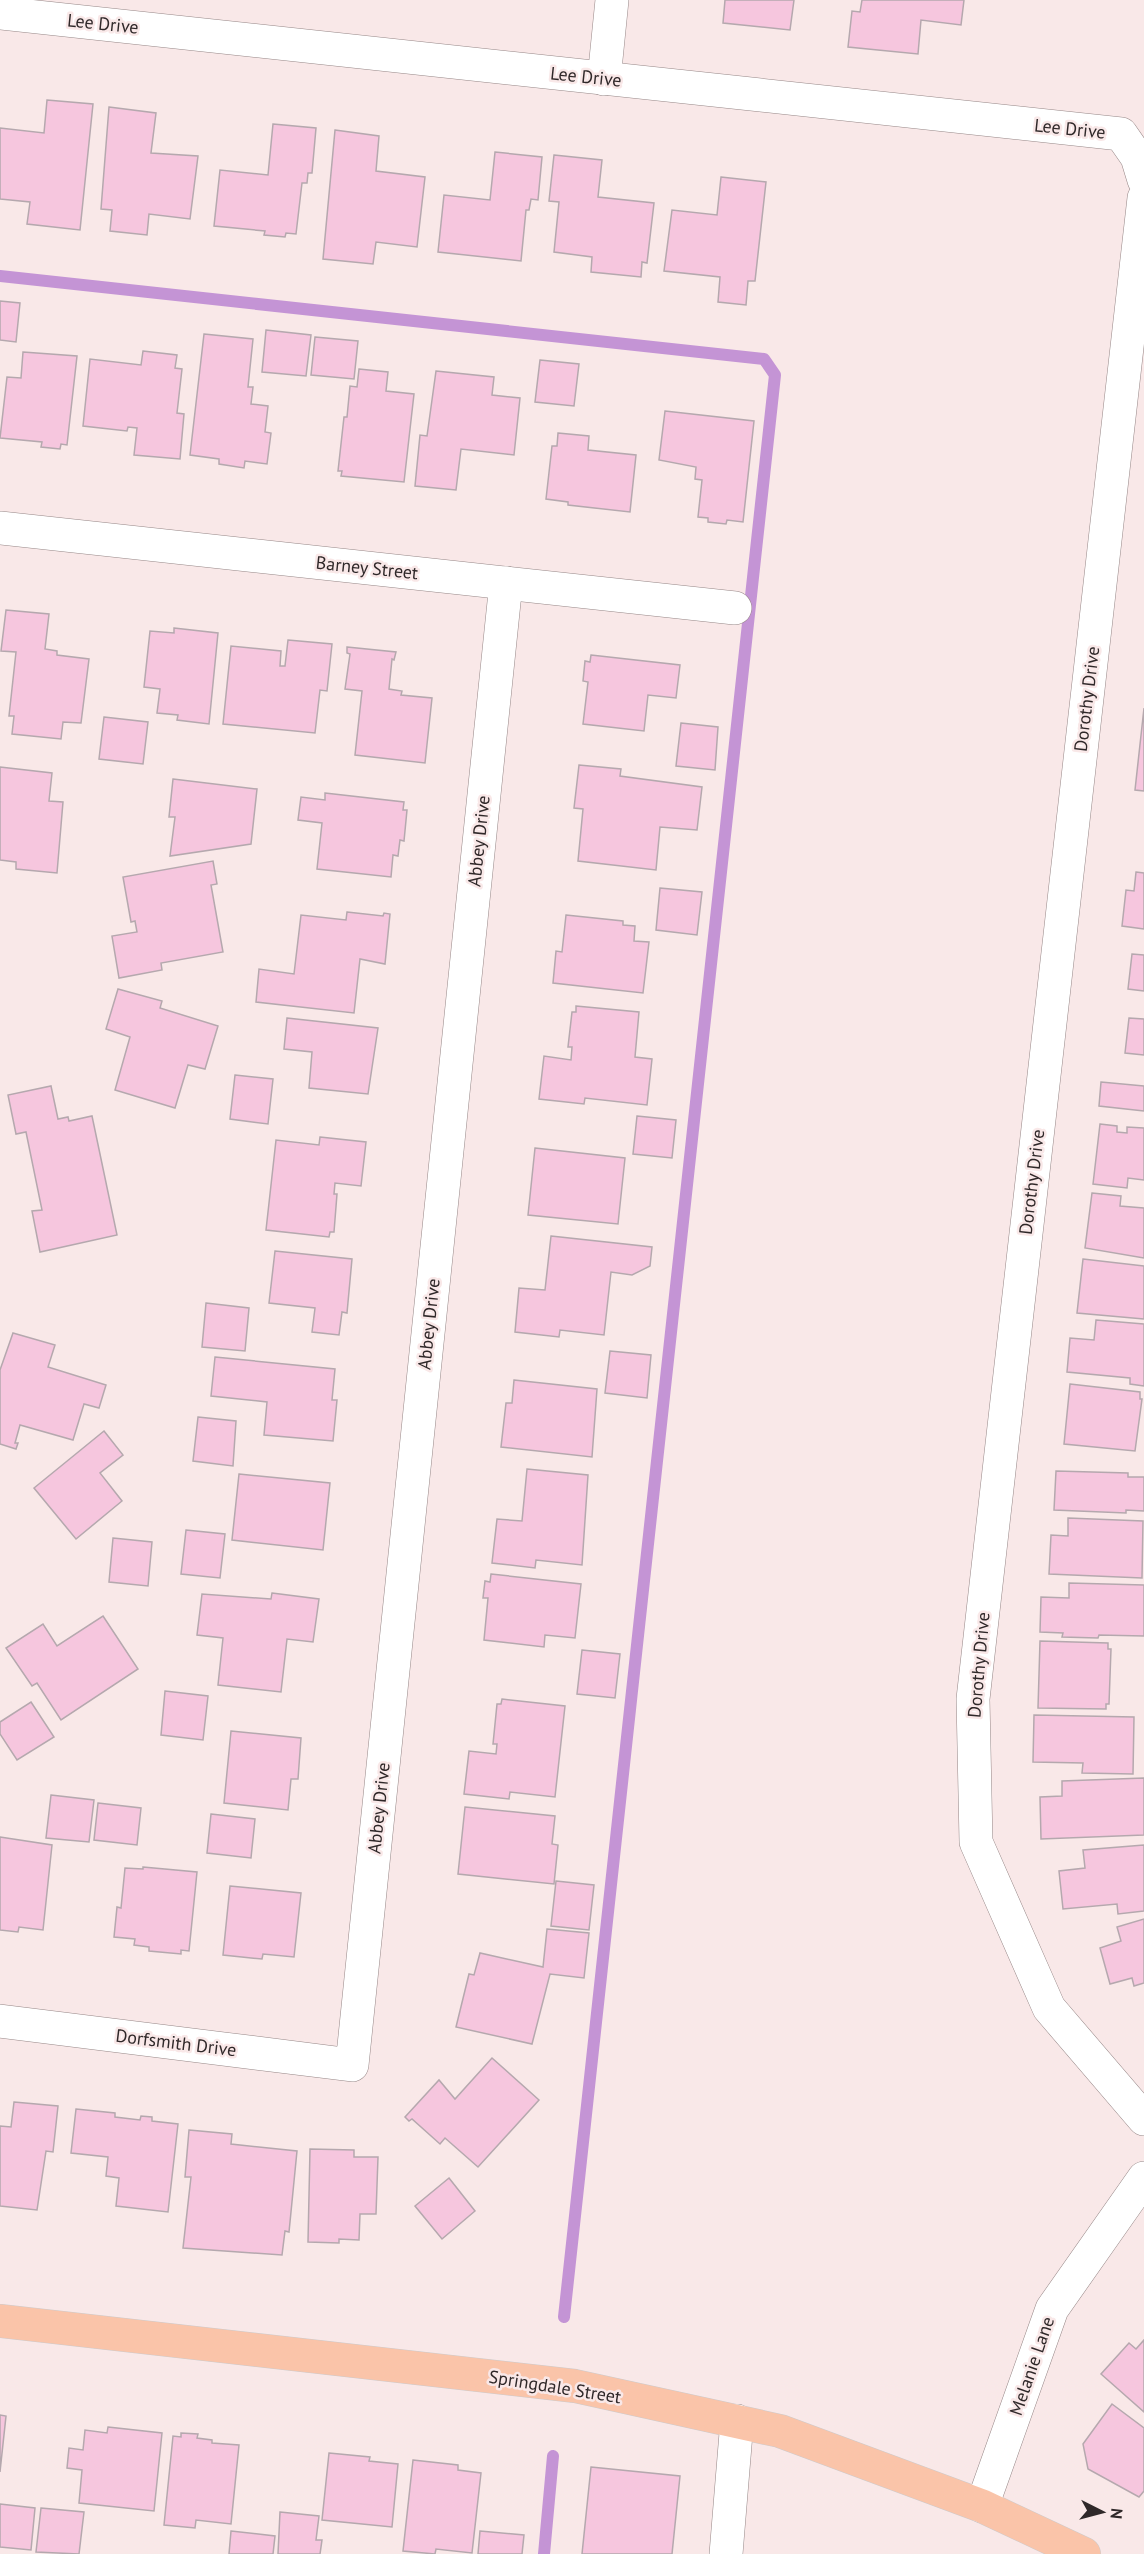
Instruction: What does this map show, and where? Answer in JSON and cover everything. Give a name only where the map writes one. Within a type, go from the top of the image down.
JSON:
[{"type":"main road","name":"Springdale Street","points":[[0,2321],[575,2386],[780,2431],[982,2506],[1084,2554]]},
{"type":"street","points":[[604,79],[612,0]]},
{"type":"street","name":"Lee Drive","points":[[0,13],[1121,134],[1137,157],[1144,180]]},
{"type":"street","name":"Dorothy Drive","points":[[1144,198],[973,1699],[976,1842],[1049,2008],[1144,2119]]},
{"type":"street","name":"Barney Street","points":[[0,528],[735,608]]},
{"type":"street","name":"Abbey Drive","points":[[352,2065],[506,583]]},
{"type":"street","name":"Dorfsmith Drive","points":[[0,2021],[352,2065]]},
{"type":"street","name":"Melanie Lane","points":[[982,2506],[1052,2309],[1144,2178]]},
{"type":"street","points":[[726,2554],[736,2421]]},
{"type":"building","points":[[725,0],[794,0],[790,30],[723,23]]},
{"type":"building","points":[[862,0],[964,0],[961,25],[921,20],[918,54],[848,47],[852,11],[860,12]]},
{"type":"building","points":[[47,100],[93,104],[80,230],[27,224],[30,202],[0,199],[0,128],[44,133]]},
{"type":"building","points":[[109,107],[156,113],[151,153],[198,156],[190,219],[149,214],[147,235],[110,231],[112,210],[101,209]]},
{"type":"building","points":[[273,124],[316,128],[312,173],[308,173],[307,183],[302,183],[296,234],[286,233],[285,237],[264,235],[265,231],[214,226],[220,170],[268,175]]},
{"type":"building","points":[[335,130],[379,136],[376,171],[425,177],[417,247],[376,242],[373,264],[323,259]]},
{"type":"building","points":[[495,152],[542,157],[538,200],[531,199],[529,210],[526,210],[521,261],[438,252],[444,195],[490,200]]},
{"type":"building","points":[[554,155],[602,160],[598,197],[654,203],[647,263],[642,262],[641,277],[591,272],[592,257],[554,252],[559,202],[549,201]]},
{"type":"building","points":[[721,177],[766,182],[755,281],[748,281],[746,305],[718,302],[720,277],[664,271],[672,210],[717,215]]},
{"type":"building","points":[[0,301],[20,303],[16,342],[0,340]]},
{"type":"building","points":[[266,330],[311,335],[306,376],[262,372]]},
{"type":"building","points":[[204,334],[253,339],[248,387],[253,387],[251,404],[268,406],[265,432],[271,433],[267,464],[245,461],[244,468],[219,464],[219,459],[190,455]]},
{"type":"building","points":[[315,337],[358,341],[354,379],[311,375]]},
{"type":"building","points":[[143,351],[177,355],[175,368],[182,369],[177,413],[184,414],[180,459],[134,455],[137,428],[128,427],[127,431],[83,426],[90,359],[141,365]]},
{"type":"building","points":[[23,352],[77,356],[67,445],[61,444],[60,449],[41,447],[42,442],[0,438],[7,377],[21,378]]},
{"type":"building","points":[[540,360],[579,364],[574,406],[535,402]]},
{"type":"building","points":[[359,369],[388,372],[386,391],[414,394],[404,482],[341,476],[342,471],[338,471],[350,386],[357,387]]},
{"type":"building","points":[[436,371],[494,377],[492,395],[520,398],[514,455],[461,449],[456,490],[415,486],[420,435],[427,436]]},
{"type":"building","points":[[665,411],[754,421],[743,522],[727,520],[726,524],[708,522],[708,518],[698,517],[702,480],[695,479],[696,467],[659,460]]},
{"type":"building","points":[[558,433],[589,436],[588,450],[636,455],[630,512],[568,505],[568,502],[546,499],[552,446],[557,446]]},
{"type":"building","points":[[6,610],[49,614],[45,649],[57,651],[57,655],[89,659],[81,723],[63,722],[61,739],[12,734],[14,716],[9,716],[16,652],[1,651]]},
{"type":"building","points":[[174,628],[218,633],[209,724],[177,720],[178,715],[157,713],[160,689],[144,687],[150,631],[174,633]]},
{"type":"building","points":[[288,640],[332,644],[327,691],[320,690],[315,733],[223,724],[231,646],[281,651],[280,666],[285,666]]},
{"type":"building","points":[[347,647],[396,652],[394,660],[392,659],[389,689],[402,691],[401,695],[432,698],[425,763],[355,755],[362,691],[345,689],[350,654],[347,653]]},
{"type":"building","points":[[591,655],[680,665],[676,698],[648,695],[644,731],[583,724],[588,682],[583,681],[585,661],[590,662]]},
{"type":"building","points":[[1144,708],[1144,791],[1135,790]]},
{"type":"building","points":[[104,717],[148,722],[143,764],[99,759]]},
{"type":"building","points":[[681,723],[718,727],[715,770],[676,766]]},
{"type":"building","points":[[579,765],[621,769],[620,776],[702,787],[697,830],[660,827],[656,870],[578,861],[583,809],[574,808]]},
{"type":"building","points":[[0,767],[52,773],[49,801],[63,802],[57,873],[16,869],[16,862],[0,860]]},
{"type":"building","points":[[173,779],[257,789],[251,844],[170,856],[175,817],[169,817]]},
{"type":"building","points":[[325,793],[404,802],[403,810],[407,810],[404,841],[400,840],[398,856],[393,855],[391,877],[317,869],[322,823],[298,820],[301,797],[325,800]]},
{"type":"building","points":[[213,861],[217,884],[211,885],[223,952],[161,963],[162,970],[119,978],[112,936],[137,932],[135,921],[131,922],[123,877]]},
{"type":"building","points":[[1136,872],[1144,873],[1144,929],[1122,926],[1126,890],[1134,891]]},
{"type":"building","points":[[660,888],[702,892],[697,935],[656,930]]},
{"type":"building","points":[[347,912],[383,916],[384,913],[390,914],[385,964],[360,959],[354,1013],[256,1002],[259,969],[294,974],[301,915],[346,920]]},
{"type":"building","points":[[566,915],[623,921],[623,925],[635,926],[634,941],[649,942],[643,993],[553,983],[556,951],[562,952]]},
{"type":"building","points":[[1132,954],[1144,955],[1144,991],[1128,989]]},
{"type":"building","points":[[118,989],[162,1001],[160,1008],[218,1026],[205,1069],[188,1065],[175,1108],[115,1090],[130,1037],[106,1029]]},
{"type":"building","points":[[576,1006],[639,1012],[635,1057],[652,1059],[647,1105],[585,1098],[584,1104],[539,1099],[544,1056],[571,1060],[572,1047],[568,1047],[572,1012],[576,1012]]},
{"type":"building","points":[[287,1018],[378,1028],[368,1094],[309,1088],[312,1052],[284,1049]]},
{"type":"building","points":[[1129,1018],[1144,1019],[1144,1055],[1125,1053]]},
{"type":"building","points":[[235,1075],[273,1079],[268,1124],[230,1119]]},
{"type":"building","points":[[1101,1082],[1144,1086],[1144,1111],[1099,1106]]},
{"type":"building","points":[[51,1086],[58,1119],[68,1117],[69,1121],[92,1116],[117,1235],[40,1252],[32,1211],[42,1210],[26,1132],[16,1134],[8,1095]]},
{"type":"building","points":[[637,1116],[676,1120],[672,1158],[633,1154]]},
{"type":"building","points":[[1100,1124],[1117,1126],[1117,1132],[1127,1133],[1127,1127],[1144,1128],[1144,1180],[1128,1178],[1127,1188],[1093,1184]]},
{"type":"building","points":[[320,1137],[366,1142],[361,1186],[335,1183],[334,1194],[337,1194],[334,1232],[330,1232],[329,1237],[266,1230],[276,1140],[319,1145]]},
{"type":"building","points":[[535,1148],[625,1158],[618,1224],[528,1215]]},
{"type":"building","points":[[1092,1193],[1121,1196],[1120,1206],[1144,1208],[1144,1258],[1085,1248]]},
{"type":"building","points":[[551,1236],[652,1247],[650,1266],[632,1275],[611,1272],[604,1335],[560,1330],[559,1337],[515,1332],[519,1288],[545,1290]]},
{"type":"building","points":[[275,1251],[352,1259],[347,1313],[342,1312],[339,1335],[312,1332],[315,1308],[269,1303]]},
{"type":"building","points":[[1083,1259],[1144,1266],[1144,1319],[1077,1313]]},
{"type":"building","points":[[206,1303],[249,1308],[245,1351],[202,1347]]},
{"type":"building","points":[[1096,1320],[1144,1324],[1144,1386],[1130,1384],[1130,1378],[1067,1372],[1070,1338],[1094,1340]]},
{"type":"building","points":[[13,1333],[55,1345],[48,1367],[106,1385],[99,1408],[84,1404],[73,1440],[20,1425],[15,1443],[18,1443],[16,1449],[0,1444],[0,1370]]},
{"type":"building","points":[[610,1351],[651,1355],[647,1398],[605,1393]]},
{"type":"building","points":[[215,1357],[335,1369],[332,1400],[337,1400],[333,1441],[264,1435],[267,1402],[211,1396]]},
{"type":"building","points":[[514,1380],[597,1389],[592,1457],[501,1447],[506,1403],[512,1403]]},
{"type":"building","points":[[1070,1384],[1140,1392],[1140,1399],[1142,1399],[1135,1451],[1064,1444]]},
{"type":"building","points":[[198,1417],[236,1421],[233,1466],[193,1461]]},
{"type":"building","points":[[104,1431],[123,1455],[100,1473],[122,1501],[76,1539],[34,1488]]},
{"type":"building","points":[[527,1469],[588,1475],[582,1565],[536,1560],[535,1568],[492,1563],[497,1519],[522,1521]]},
{"type":"building","points":[[1056,1471],[1128,1473],[1128,1477],[1144,1477],[1144,1511],[1126,1510],[1126,1513],[1054,1510]]},
{"type":"building","points":[[239,1474],[330,1483],[323,1550],[232,1540]]},
{"type":"building","points":[[1068,1518],[1143,1521],[1142,1578],[1049,1574],[1051,1535],[1068,1536]]},
{"type":"building","points":[[186,1530],[225,1534],[220,1578],[181,1574]]},
{"type":"building","points":[[113,1538],[152,1542],[148,1586],[109,1582]]},
{"type":"building","points":[[491,1574],[581,1584],[575,1638],[545,1635],[544,1647],[484,1640],[488,1598],[483,1598],[485,1581],[490,1582]]},
{"type":"building","points":[[1069,1583],[1144,1585],[1144,1636],[1062,1637],[1063,1633],[1040,1632],[1041,1597],[1069,1598]]},
{"type":"building","points":[[272,1593],[319,1599],[313,1642],[287,1639],[281,1692],[218,1685],[223,1638],[197,1635],[202,1594],[271,1599]]},
{"type":"building","points":[[103,1616],[138,1669],[61,1720],[37,1683],[32,1686],[6,1648],[43,1624],[57,1646]]},
{"type":"building","points":[[1040,1641],[1108,1643],[1108,1649],[1111,1649],[1109,1704],[1106,1704],[1106,1709],[1038,1708]]},
{"type":"building","points":[[582,1650],[620,1654],[615,1698],[577,1694]]},
{"type":"building","points":[[165,1691],[208,1696],[203,1740],[161,1735]]},
{"type":"building","points":[[502,1699],[565,1706],[555,1797],[510,1792],[509,1799],[464,1794],[469,1751],[496,1754],[497,1744],[493,1744],[497,1704],[501,1704]]},
{"type":"building","points":[[31,1702],[54,1737],[17,1760],[0,1734],[0,1722]]},
{"type":"building","points":[[1034,1715],[1134,1717],[1133,1774],[1082,1773],[1083,1763],[1033,1762]]},
{"type":"building","points":[[231,1731],[301,1738],[298,1779],[291,1779],[288,1810],[224,1803]]},
{"type":"building","points":[[1144,1778],[1144,1835],[1041,1839],[1040,1797],[1062,1796],[1062,1781]]},
{"type":"building","points":[[51,1795],[94,1800],[89,1842],[46,1838]]},
{"type":"building","points":[[98,1803],[141,1808],[137,1845],[94,1840]]},
{"type":"building","points":[[465,1807],[555,1816],[552,1844],[558,1845],[554,1884],[458,1874]]},
{"type":"building","points":[[211,1814],[255,1819],[251,1858],[207,1853]]},
{"type":"building","points":[[0,1837],[52,1845],[43,1930],[19,1927],[18,1932],[0,1930]]},
{"type":"building","points":[[1144,1845],[1144,1911],[1118,1914],[1117,1904],[1063,1909],[1059,1871],[1085,1868],[1083,1850]]},
{"type":"building","points":[[143,1867],[197,1872],[189,1951],[181,1950],[181,1954],[149,1951],[149,1947],[134,1945],[135,1939],[114,1937],[117,1907],[121,1908],[125,1868],[143,1869]]},
{"type":"building","points":[[556,1881],[594,1885],[589,1930],[551,1926]]},
{"type":"building","points":[[230,1886],[301,1893],[294,1957],[263,1954],[262,1959],[223,1955]]},
{"type":"building","points":[[1144,1919],[1144,1983],[1134,1986],[1132,1978],[1110,1984],[1100,1948],[1121,1941],[1117,1927]]},
{"type":"building","points":[[547,1929],[589,1933],[584,1978],[550,1974],[532,2044],[456,2027],[469,1974],[474,1975],[480,1953],[543,1967]]},
{"type":"building","points":[[492,2058],[539,2100],[478,2167],[445,2138],[440,2144],[412,2119],[409,2121],[405,2117],[439,2080],[455,2099]]},
{"type":"building","points":[[14,2102],[58,2106],[53,2152],[46,2151],[37,2210],[0,2206],[0,2126],[11,2127]]},
{"type":"building","points":[[76,2109],[115,2113],[115,2117],[140,2120],[141,2116],[152,2117],[152,2121],[178,2124],[168,2212],[116,2206],[119,2178],[106,2176],[108,2157],[71,2153]]},
{"type":"building","points":[[189,2130],[232,2134],[231,2144],[297,2151],[289,2232],[285,2231],[282,2255],[183,2248],[191,2177],[185,2177]]},
{"type":"building","points":[[310,2149],[354,2150],[354,2157],[378,2157],[376,2214],[360,2214],[359,2240],[339,2239],[339,2243],[308,2242]]},
{"type":"building","points":[[449,2178],[475,2211],[442,2239],[415,2206]]},
{"type":"building","points":[[1144,2340],[1144,2412],[1101,2374],[1129,2343],[1136,2349]]},
{"type":"building","points":[[1112,2404],[1144,2428],[1144,2491],[1139,2497],[1088,2469],[1083,2444]]},
{"type":"building","points":[[0,2415],[6,2416],[0,2472]]},
{"type":"building","points":[[108,2427],[162,2433],[154,2511],[79,2503],[82,2470],[67,2468],[69,2448],[83,2450],[85,2430],[107,2433]]},
{"type":"building","points":[[181,2433],[198,2434],[197,2438],[212,2440],[212,2443],[239,2445],[231,2524],[196,2520],[195,2528],[164,2525],[173,2436],[181,2437]]},
{"type":"building","points":[[329,2453],[370,2457],[369,2461],[398,2464],[392,2527],[322,2520]]},
{"type":"building","points":[[413,2460],[458,2465],[458,2470],[481,2473],[472,2553],[436,2549],[435,2554],[403,2551]]},
{"type":"building","points":[[591,2467],[680,2476],[672,2554],[582,2554]]},
{"type":"building","points":[[0,2504],[35,2508],[31,2550],[0,2547]]},
{"type":"building","points":[[41,2508],[84,2512],[79,2554],[36,2552]]},
{"type":"building","points":[[280,2512],[319,2516],[316,2540],[322,2540],[320,2554],[278,2554]]},
{"type":"building","points":[[231,2531],[275,2536],[273,2554],[229,2554]]},
{"type":"building","points":[[480,2531],[524,2535],[522,2554],[478,2554]]},
{"type":"waterway","points":[[0,276],[764,359],[775,375],[564,2317]]},
{"type":"waterway","points":[[544,2554],[553,2456]]}]
